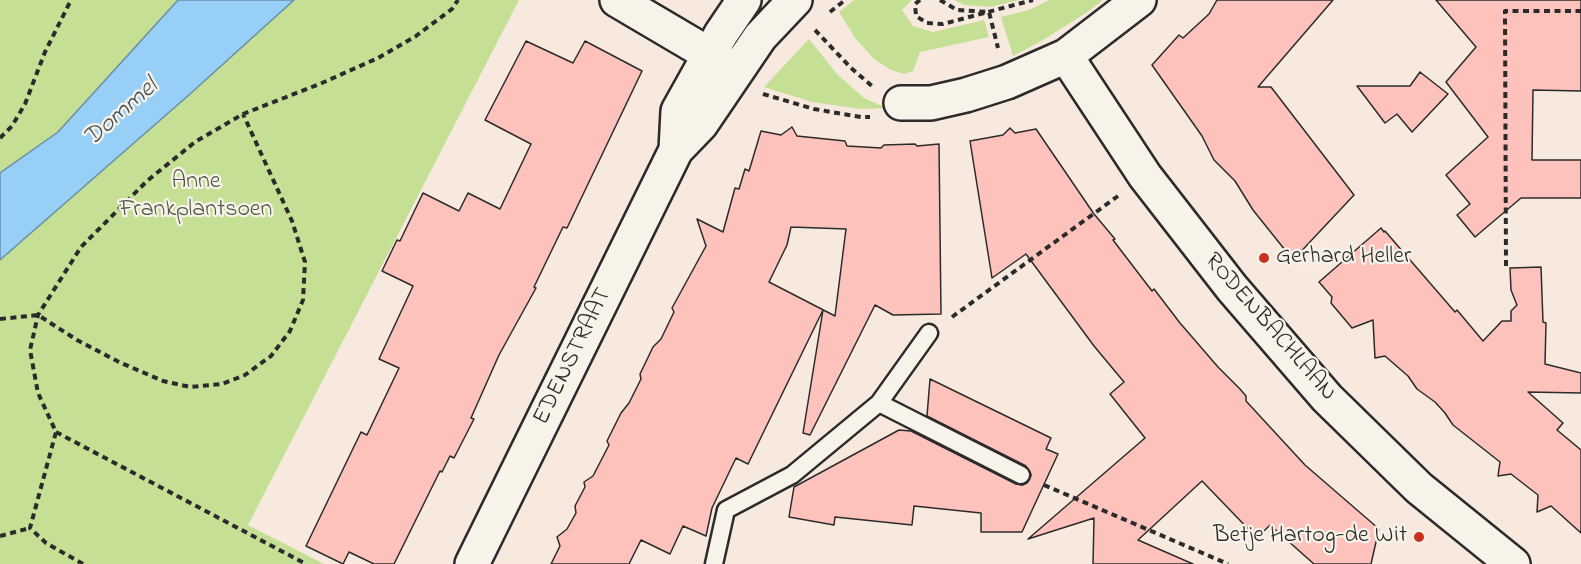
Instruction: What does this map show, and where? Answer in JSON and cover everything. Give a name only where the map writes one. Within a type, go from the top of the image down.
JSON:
[{"type":"street","points":[[616,0],[723,62]]},
{"type":"street","name":"EDENSTRAAT","points":[[723,62],[721,34],[744,0]]},
{"type":"street","points":[[900,103],[931,103],[1007,82],[1066,56],[1139,0]]},
{"type":"street","name":"EDENSTRAAT","points":[[472,564],[676,150],[678,111],[723,62],[760,37],[792,2]]},
{"type":"street","name":"RODENBACHLAAN","points":[[1066,56],[1145,176],[1232,288],[1327,398],[1419,488],[1513,564]]},
{"type":"lane","points":[[714,564],[726,510],[792,475],[879,403],[929,333]]},
{"type":"lane","points":[[879,403],[1021,475]]},
{"type":"path","points":[[0,138],[12,126],[25,104],[45,52],[71,0]]},
{"type":"path","points":[[306,564],[56,432],[38,393],[30,350],[38,315],[81,247],[147,181],[195,142],[243,114],[378,58],[416,36],[452,9],[458,0]]},
{"type":"path","points":[[920,0],[915,4],[916,16],[927,23],[943,24],[1033,0]]},
{"type":"path","points":[[940,0],[957,10],[989,12]]},
{"type":"path","points":[[723,62],[760,93],[814,109],[861,117],[889,116],[900,103],[894,96],[876,90],[792,2]]},
{"type":"path","points":[[1506,266],[1505,11],[1581,12]]},
{"type":"path","points":[[989,12],[1007,82]]},
{"type":"path","points":[[0,319],[38,315],[77,340],[119,362],[163,381],[190,387],[222,384],[245,375],[271,356],[290,331],[303,300],[305,262],[292,221],[243,114]]},
{"type":"path","points":[[929,333],[1145,176]]},
{"type":"path","points":[[30,528],[56,432]]},
{"type":"path","points":[[1021,475],[1228,564]]},
{"type":"path","points":[[0,536],[30,528]]},
{"type":"path","points":[[30,528],[46,543],[83,564]]},
{"type":"green space","name":"Anne Frankplantsoen","points":[[0,0],[519,0],[248,525],[324,564],[0,564]]},
{"type":"green space","points":[[854,0],[912,0],[902,10],[913,26],[933,32],[984,20],[989,37],[920,52],[913,71],[904,74],[891,70],[874,59],[855,38],[839,12]]},
{"type":"green space","points":[[954,0],[1019,0],[991,7],[964,5]]},
{"type":"green space","points":[[1049,0],[1103,0],[1043,40],[1013,56],[1001,17],[1029,10]]},
{"type":"green space","points":[[809,39],[837,74],[864,98],[886,108],[861,109],[812,102],[764,87]]},
{"type":"water","name":"Dommel","points":[[178,0],[294,0],[0,260],[0,173],[58,132]]},
{"type":"building","points":[[1217,0],[1333,0],[1258,87],[1271,87],[1354,195],[1293,260],[1253,210],[1235,181],[1214,160],[1202,136],[1152,65],[1179,35],[1183,38],[1209,14]]},
{"type":"building","points":[[1436,0],[1581,0],[1581,91],[1533,90],[1532,160],[1581,160],[1581,198],[1521,198],[1475,237],[1457,215],[1470,204],[1446,175],[1488,137],[1446,82],[1476,47]]},
{"type":"building","points":[[526,41],[573,63],[585,41],[642,71],[567,228],[563,227],[534,287],[536,288],[499,355],[471,418],[474,419],[454,458],[450,456],[442,472],[440,471],[394,564],[374,564],[349,552],[343,564],[306,546],[361,432],[367,435],[399,368],[379,359],[413,286],[382,271],[397,240],[400,241],[423,193],[459,211],[468,193],[500,209],[531,144],[485,120]]},
{"type":"building","points":[[1420,72],[1448,94],[1412,132],[1397,114],[1385,123],[1357,86],[1410,86]]},
{"type":"building","points":[[792,127],[797,136],[845,141],[847,146],[881,148],[884,145],[939,144],[941,314],[893,315],[875,305],[810,435],[803,433],[823,310],[748,464],[736,458],[712,508],[706,536],[683,526],[670,554],[641,540],[629,564],[551,564],[560,546],[557,537],[567,529],[576,513],[575,506],[585,487],[584,482],[593,476],[609,445],[607,441],[641,379],[640,374],[653,347],[661,339],[674,312],[672,308],[706,246],[697,219],[723,232],[735,188],[739,189],[745,169],[749,171],[761,131],[781,135]],"holes":[[[791,227],[846,229],[835,316],[769,282],[787,245]]]},
{"type":"building","points":[[1010,128],[1015,133],[1036,129],[1094,214],[1152,291],[1154,289],[1180,323],[1246,396],[1246,401],[1305,465],[1379,529],[1371,564],[1314,564],[1270,525],[1257,538],[1202,481],[1138,540],[1193,564],[1093,564],[1094,518],[1028,539],[1145,438],[1110,394],[1124,382],[1094,346],[1026,254],[992,278],[970,141],[1003,135]]},
{"type":"building","points":[[1381,228],[1483,341],[1502,321],[1511,321],[1511,311],[1517,305],[1511,290],[1510,268],[1541,267],[1543,322],[1546,323],[1545,364],[1581,373],[1581,393],[1528,392],[1563,423],[1557,430],[1581,450],[1581,533],[1551,506],[1537,512],[1538,495],[1511,474],[1498,476],[1500,462],[1453,425],[1435,402],[1417,389],[1408,376],[1385,356],[1375,358],[1373,320],[1352,328],[1331,303],[1332,297],[1319,282]]},
{"type":"building","points":[[930,379],[1051,438],[1046,449],[1058,454],[1022,532],[981,532],[981,513],[914,506],[912,525],[835,517],[834,525],[789,517],[794,487],[899,430],[911,431],[1016,484],[1027,483],[1031,475],[1026,466],[927,416]]},
{"type":"place","name":"Gerhard Heller","points":[[1264,258]]},
{"type":"place","name":"Betje Hartog-de Wit","points":[[1419,537]]}]
